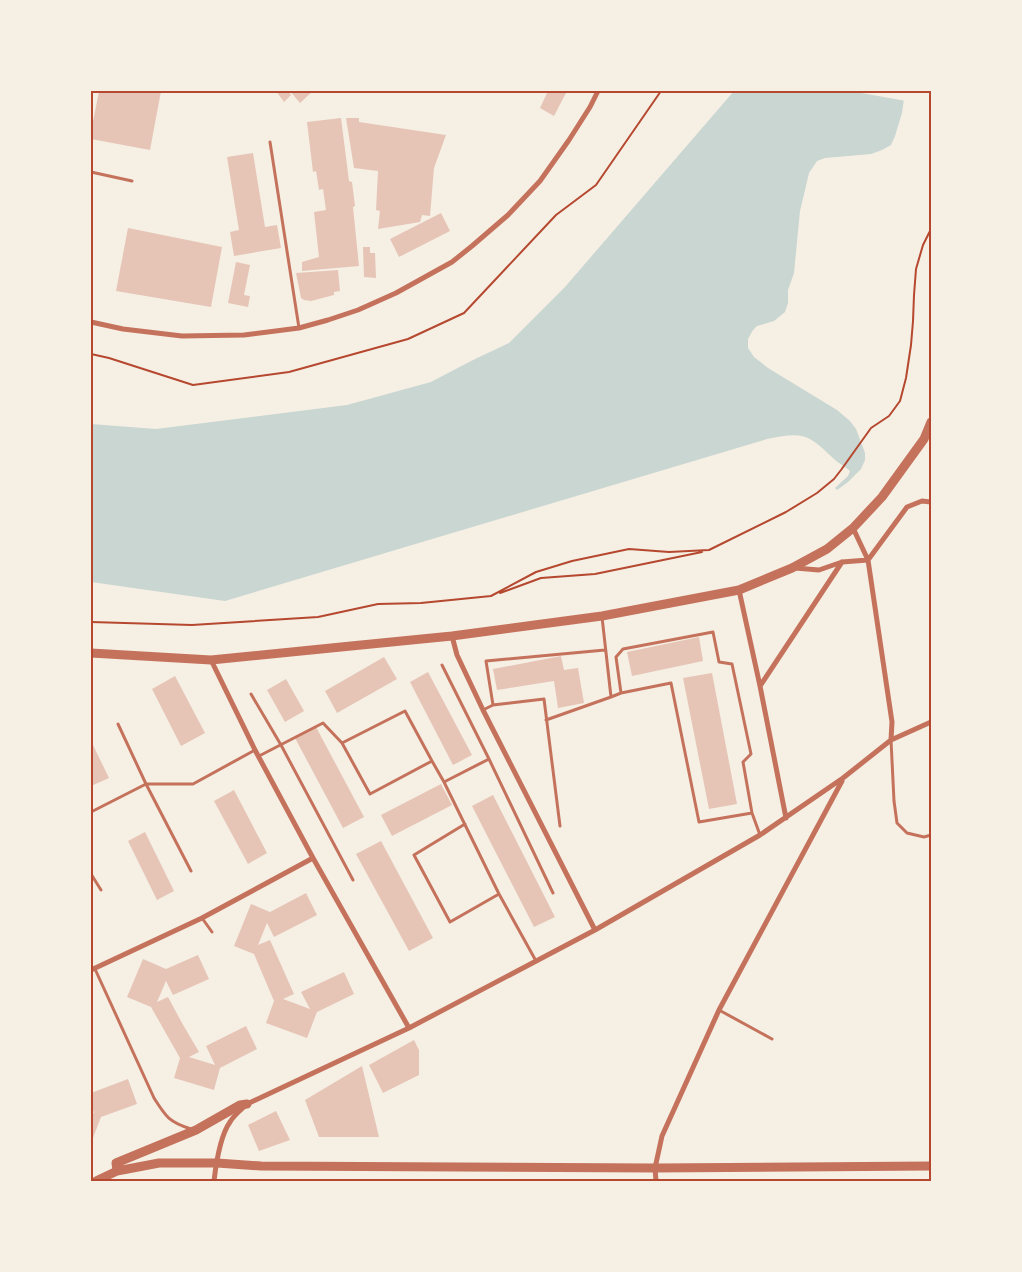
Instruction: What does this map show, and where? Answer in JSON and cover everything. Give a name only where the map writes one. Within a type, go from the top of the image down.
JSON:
[{"type":"street","points":[[91,322],[182,336],[244,335],[299,328],[328,320],[358,310],[396,293],[452,262],[508,215],[540,181],[569,140],[598,91]]},
{"type":"street","points":[[91,653],[211,660],[452,636],[602,616],[739,590],[792,568],[827,549],[853,528],[882,497],[924,439],[931,422]]},
{"type":"street","points":[[792,568],[819,570],[842,562],[868,560],[907,507],[922,501],[931,502]]},
{"type":"street","points":[[853,528],[868,560],[892,722],[891,740]]},
{"type":"street","points":[[760,686],[842,562]]},
{"type":"street","points":[[739,590],[786,818]]},
{"type":"street","points":[[452,636],[457,655],[483,710],[595,930]]},
{"type":"street","points":[[211,660],[258,757],[312,858],[409,1028]]},
{"type":"street","points":[[117,1171],[116,1163],[196,1130],[240,1105],[247,1104],[409,1028],[595,930],[760,835],[843,778],[891,740],[931,722]]},
{"type":"street","points":[[656,1181],[656,1168],[662,1136],[719,1010],[843,778]]},
{"type":"street","points":[[93,970],[202,918],[312,858]]},
{"type":"street","points":[[214,1181],[216,1163],[223,1138],[230,1122],[247,1104]]},
{"type":"street","points":[[96,1181],[117,1171],[159,1163],[216,1163],[261,1166],[656,1168],[931,1166]]},
{"type":"lane","points":[[270,142],[299,328]]},
{"type":"lane","points":[[91,172],[132,181]]},
{"type":"lane","points":[[602,616],[611,697]]},
{"type":"lane","points":[[621,693],[616,657],[623,649],[713,632],[719,662],[732,664],[751,754],[743,762],[752,813],[760,835]]},
{"type":"lane","points":[[493,705],[486,661],[605,650]]},
{"type":"lane","points":[[442,665],[553,893]]},
{"type":"lane","points":[[546,720],[621,693],[671,683],[699,822],[752,813]]},
{"type":"lane","points":[[251,694],[281,745],[353,880]]},
{"type":"lane","points":[[483,710],[493,705],[544,699],[560,826]]},
{"type":"lane","points":[[342,743],[406,711],[444,782],[499,894],[536,961]]},
{"type":"lane","points":[[258,757],[322,723],[342,743],[370,794],[432,761]]},
{"type":"lane","points":[[118,724],[146,784],[192,871]]},
{"type":"lane","points":[[891,740],[897,823],[907,833],[924,837],[931,834]]},
{"type":"lane","points":[[91,812],[146,784],[194,784],[255,750]]},
{"type":"lane","points":[[444,782],[489,759]]},
{"type":"lane","points":[[465,824],[414,855],[450,922],[499,894]]},
{"type":"lane","points":[[91,874],[101,890]]},
{"type":"lane","points":[[202,918],[212,932]]},
{"type":"lane","points":[[93,970],[154,1098],[166,1117],[179,1125],[196,1130]]},
{"type":"lane","points":[[719,1010],[772,1039]]},
{"type":"path","points":[[91,622],[192,625],[318,617],[378,604],[420,603],[491,596],[541,578],[595,574],[710,550],[786,512],[834,480],[871,428],[889,416],[900,401],[906,378],[914,322],[916,269],[923,245],[931,229]]},
{"type":"path","points":[[491,596],[536,572],[590,557],[629,550],[669,552],[710,550]]},
{"type":"shaded area","points":[[734,91],[905,91],[902,113],[891,145],[871,154],[825,158],[817,161],[809,173],[800,211],[794,273],[788,290],[788,303],[785,312],[774,321],[757,326],[748,339],[748,348],[754,357],[768,368],[837,410],[856,429],[865,453],[865,460],[861,469],[848,482],[837,490],[835,488],[848,476],[850,471],[811,440],[802,436],[784,436],[767,439],[225,601],[91,582],[91,424],[156,429],[347,405],[431,382],[509,343],[565,287]]},
{"type":"pier","points":[[850,91],[907,91],[906,101]]},
{"type":"building","points":[[99,91],[161,91],[150,150],[91,139]]},
{"type":"building","points":[[276,91],[288,91],[291,95],[284,102]]},
{"type":"building","points":[[290,91],[313,91],[300,103]]},
{"type":"building","points":[[548,91],[567,91],[554,116],[540,108]]},
{"type":"building","points":[[341,118],[349,181],[352,182],[355,206],[353,207],[359,266],[302,271],[302,262],[319,257],[314,212],[326,210],[323,189],[319,190],[316,171],[313,172],[307,122]]},
{"type":"building","points":[[346,118],[359,118],[359,122],[446,135],[434,168],[430,216],[422,215],[420,222],[378,229],[380,211],[376,210],[378,171],[354,168]]},
{"type":"building","points":[[253,153],[265,227],[277,225],[281,248],[234,256],[230,232],[239,230],[227,157]]},
{"type":"building","points":[[441,213],[450,231],[399,257],[390,239]]},
{"type":"building","points":[[128,228],[222,247],[211,307],[116,291]]},
{"type":"building","points":[[363,247],[370,247],[370,253],[375,253],[376,278],[364,277]]},
{"type":"building","points":[[236,262],[250,265],[244,295],[250,296],[248,307],[228,303]]},
{"type":"building","points":[[338,270],[340,291],[334,292],[334,295],[311,301],[301,298],[296,273]]},
{"type":"building","points":[[699,637],[703,661],[632,676],[627,652]]},
{"type":"building","points":[[561,656],[564,670],[578,668],[584,703],[558,708],[554,681],[497,690],[493,669]]},
{"type":"building","points":[[384,657],[397,679],[337,713],[325,691]]},
{"type":"building","points":[[428,672],[472,755],[453,765],[410,682]]},
{"type":"building","points":[[712,673],[737,804],[709,809],[683,678]]},
{"type":"building","points":[[175,676],[205,733],[181,746],[152,689]]},
{"type":"building","points":[[286,679],[304,711],[285,722],[267,690]]},
{"type":"building","points":[[316,727],[364,817],[343,828],[295,738]]},
{"type":"building","points":[[91,741],[109,778],[91,786]]},
{"type":"building","points":[[441,784],[452,805],[392,836],[381,815]]},
{"type":"building","points":[[234,790],[267,853],[248,864],[214,801]]},
{"type":"building","points":[[493,795],[555,917],[534,927],[472,806]]},
{"type":"building","points":[[145,832],[174,891],[157,900],[128,841]]},
{"type":"building","points":[[381,841],[433,938],[409,951],[356,854]]},
{"type":"building","points":[[306,893],[317,915],[274,937],[267,923],[258,945],[270,940],[294,994],[283,999],[310,1009],[301,992],[344,972],[354,994],[317,1012],[307,1038],[266,1023],[274,1001],[254,954],[234,946],[251,904],[270,912]]},
{"type":"building","points":[[198,955],[209,979],[173,995],[166,981],[157,1002],[168,997],[199,1052],[189,1057],[215,1065],[206,1046],[246,1026],[257,1049],[220,1068],[214,1090],[174,1078],[180,1058],[151,1007],[127,997],[143,959],[166,969]]},
{"type":"building","points":[[414,1040],[419,1050],[419,1075],[383,1093],[369,1065]]},
{"type":"building","points":[[362,1066],[379,1137],[319,1137],[305,1100]]},
{"type":"building","points":[[128,1079],[137,1104],[101,1117],[91,1143],[91,1112],[94,1113],[91,1105],[91,1093]]},
{"type":"building","points":[[276,1111],[290,1140],[259,1151],[248,1125]]}]
